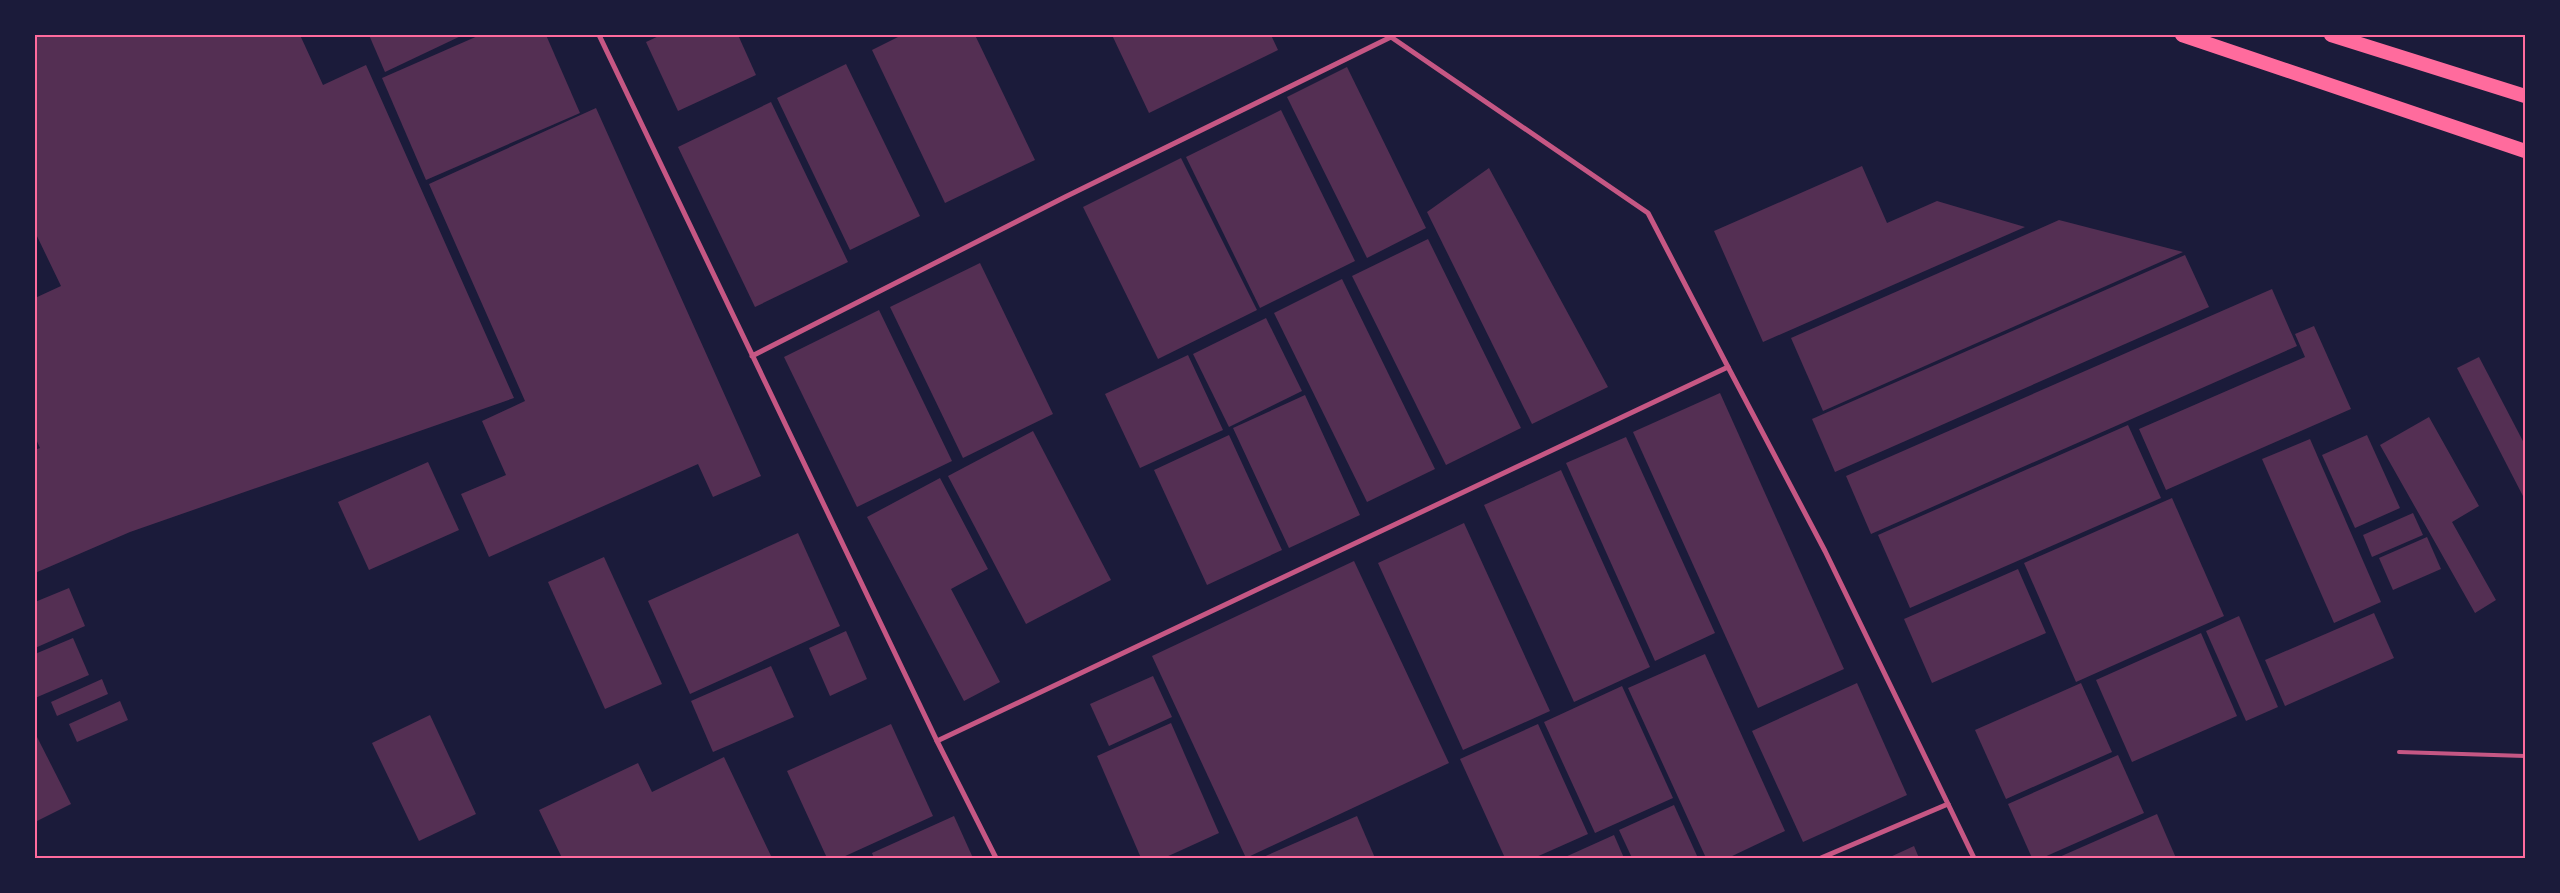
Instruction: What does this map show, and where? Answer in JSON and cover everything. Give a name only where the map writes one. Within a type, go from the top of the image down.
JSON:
[{"type":"highway","points":[[2182,35],[2525,151]]},
{"type":"highway","points":[[2331,35],[2525,96]]},
{"type":"street","points":[[599,35],[937,741],[996,858]]},
{"type":"street","points":[[752,356],[1056,202],[1392,36],[1648,213],[1825,552],[1974,858]]},
{"type":"street","points":[[937,741],[1728,367]]},
{"type":"street","points":[[1821,858],[1948,804]]},
{"type":"lane","points":[[2399,752],[2525,756]]},
{"type":"building","points":[[35,35],[300,35],[323,85],[366,65],[514,398],[130,532],[35,573],[35,450],[40,448],[35,437],[35,298],[61,286],[35,232]]},
{"type":"building","points":[[369,35],[463,35],[385,72]]},
{"type":"building","points":[[480,35],[546,35],[580,113],[426,180],[382,78]]},
{"type":"building","points":[[661,35],[738,35],[756,75],[678,111],[646,42]]},
{"type":"building","points":[[902,35],[975,35],[1035,160],[945,203],[872,50]]},
{"type":"building","points":[[1112,35],[1271,35],[1278,50],[1149,113]]},
{"type":"building","points":[[846,64],[920,216],[850,250],[777,98]]},
{"type":"building","points":[[1347,67],[1426,228],[1367,258],[1287,97]]},
{"type":"building","points":[[771,102],[848,262],[755,307],[678,147]]},
{"type":"building","points":[[596,108],[761,476],[713,497],[698,464],[489,557],[461,494],[506,475],[482,421],[525,401],[429,184]]},
{"type":"building","points":[[1281,110],[1355,261],[1260,308],[1186,157]]},
{"type":"building","points":[[1181,158],[1257,310],[1158,359],[1083,207]]},
{"type":"building","points":[[1862,166],[1887,223],[1937,201],[2025,227],[1763,342],[1714,231]]},
{"type":"building","points":[[1489,168],[1608,387],[1532,424],[1427,212]]},
{"type":"building","points":[[2059,220],[2183,252],[1823,411],[1791,338]]},
{"type":"building","points":[[1428,239],[1521,428],[1446,465],[1352,276]]},
{"type":"building","points":[[2185,255],[2209,307],[1835,472],[1812,419]]},
{"type":"building","points":[[980,263],[1053,414],[963,458],[890,307]]},
{"type":"building","points":[[1342,279],[1435,469],[1367,502],[1274,313]]},
{"type":"building","points":[[2272,289],[2297,346],[1871,534],[1846,476]]},
{"type":"building","points":[[879,310],[952,461],[857,507],[784,357]]},
{"type":"building","points":[[1266,318],[1302,391],[1229,427],[1193,354]]},
{"type":"building","points":[[2314,326],[2351,409],[2166,490],[2139,429],[2305,357],[2295,334]]},
{"type":"building","points":[[1188,355],[1223,430],[1140,468],[1105,394]]},
{"type":"building","points":[[2479,357],[2525,445],[2525,500],[2457,368]]},
{"type":"building","points":[[1720,393],[1844,669],[1758,708],[1633,432]]},
{"type":"building","points":[[1305,395],[1360,515],[1289,548],[1233,428]]},
{"type":"building","points":[[2429,417],[2479,506],[2452,522],[2496,600],[2475,613],[2380,445]]},
{"type":"building","points":[[2128,425],[2161,498],[1910,608],[1878,535]]},
{"type":"building","points":[[1033,431],[1111,580],[1026,624],[948,476]]},
{"type":"building","points":[[1229,435],[1282,550],[1207,585],[1154,470]]},
{"type":"building","points":[[2367,435],[2400,508],[2355,528],[2322,455]]},
{"type":"building","points":[[1626,437],[1715,633],[1655,661],[1566,463]]},
{"type":"building","points":[[2310,439],[2381,602],[2334,623],[2262,459]]},
{"type":"building","points":[[428,462],[459,530],[369,570],[338,502]]},
{"type":"building","points":[[1561,470],[1650,667],[1574,702],[1484,505]]},
{"type":"building","points":[[940,478],[988,569],[951,589],[1000,682],[964,701],[867,517]]},
{"type":"building","points":[[2172,498],[2224,616],[2076,682],[2024,563]]},
{"type":"building","points":[[2413,513],[2423,535],[2372,557],[2363,535]]},
{"type":"building","points":[[1464,523],[1550,711],[1463,750],[1378,563]]},
{"type":"building","points":[[798,533],[840,626],[690,694],[648,601]]},
{"type":"building","points":[[2427,537],[2441,569],[2393,590],[2379,558]]},
{"type":"building","points":[[604,557],[662,684],[605,709],[548,582]]},
{"type":"building","points":[[1354,561],[1449,763],[1246,858],[1152,656]]},
{"type":"building","points":[[2018,569],[2046,633],[1932,683],[1904,619]]},
{"type":"building","points":[[69,588],[85,626],[35,648],[35,602]]},
{"type":"building","points":[[2374,613],[2394,658],[2285,706],[2265,660]]},
{"type":"building","points":[[2239,616],[2278,707],[2246,721],[2206,631]]},
{"type":"building","points":[[846,631],[867,679],[830,696],[809,648]]},
{"type":"building","points":[[2201,633],[2237,716],[2132,762],[2096,680]]},
{"type":"building","points":[[73,638],[89,675],[35,698],[35,654]]},
{"type":"building","points":[[1705,654],[1785,831],[1728,858],[1706,858],[1628,688]]},
{"type":"building","points":[[771,666],[794,717],[713,752],[691,701]]},
{"type":"building","points":[[1153,676],[1172,717],[1109,746],[1090,704]]},
{"type":"building","points":[[102,679],[108,694],[57,716],[51,702]]},
{"type":"building","points":[[1857,683],[1907,795],[1803,842],[1752,731]]},
{"type":"building","points":[[2081,683],[2112,752],[2006,799],[1975,730]]},
{"type":"building","points":[[1622,686],[1673,798],[1595,833],[1544,722]]},
{"type":"building","points":[[120,701],[128,720],[77,742],[69,724]]},
{"type":"building","points":[[430,715],[476,814],[419,841],[372,743]]},
{"type":"building","points":[[1171,723],[1219,833],[1164,858],[1141,858],[1097,756]]},
{"type":"building","points":[[891,724],[933,816],[841,858],[827,858],[787,771]]},
{"type":"building","points":[[1538,724],[1588,834],[1534,858],[1505,858],[1460,759]]},
{"type":"building","points":[[35,733],[71,804],[35,822]]},
{"type":"building","points":[[2118,755],[2144,813],[2042,858],[2032,858],[2008,804]]},
{"type":"building","points":[[724,757],[772,858],[562,858],[539,810],[638,763],[652,792]]},
{"type":"building","points":[[1674,805],[1698,858],[1632,858],[1619,830]]},
{"type":"building","points":[[2157,814],[2176,858],[2057,858]]},
{"type":"building","points":[[954,816],[973,858],[874,858],[872,853]]},
{"type":"building","points":[[1357,816],[1375,858],[1261,858]]},
{"type":"building","points":[[1614,835],[1624,858],[1563,858]]},
{"type":"building","points":[[1914,846],[1919,858],[1888,858]]}]
